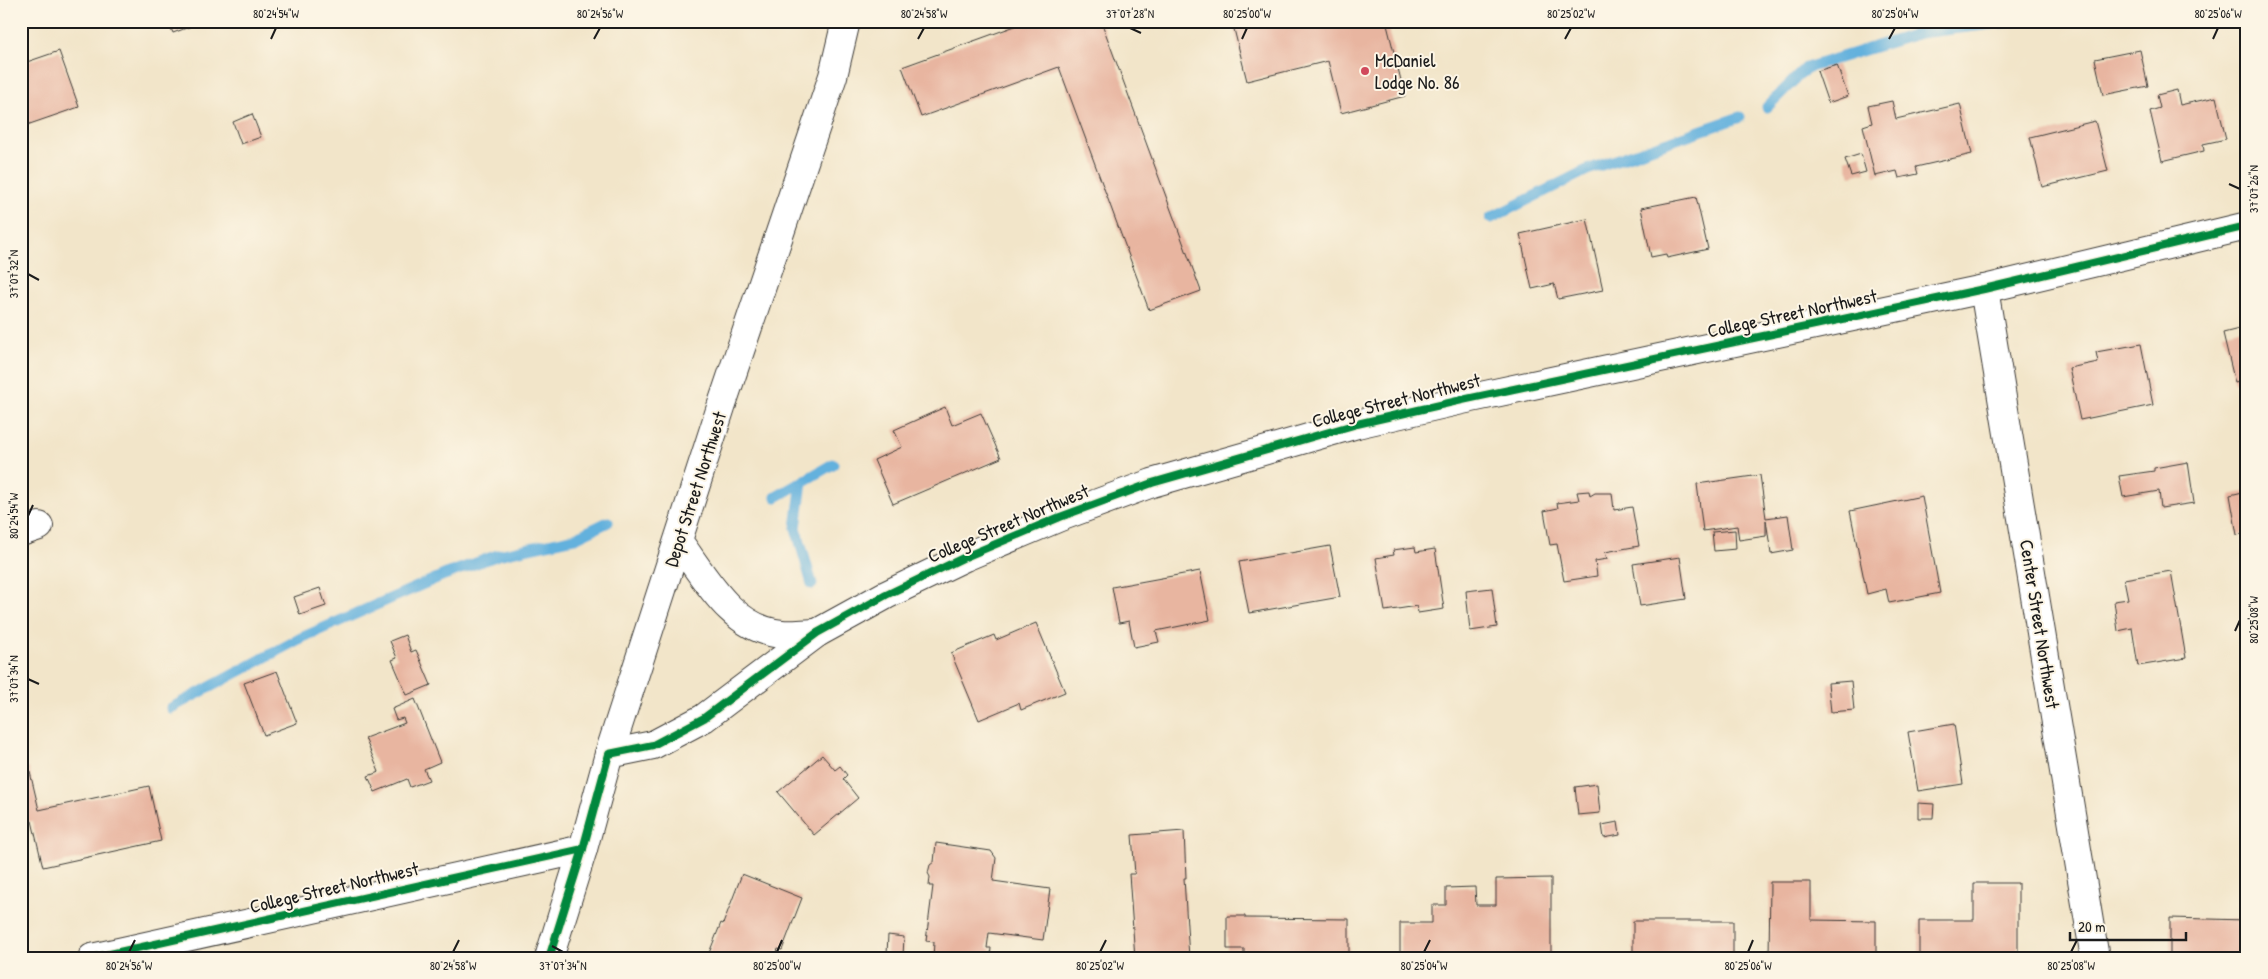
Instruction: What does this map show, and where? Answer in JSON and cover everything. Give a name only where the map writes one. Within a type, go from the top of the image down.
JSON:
[{"type":"street","name":"Depot Street Northwest","points":[[549,958],[583,849],[609,754],[721,407],[833,76],[846,21]]},
{"type":"street","name":"College Street Northwest","points":[[609,754],[653,746],[704,718],[817,633],[886,595],[965,556],[1060,517],[1161,480],[1356,424],[1984,289],[2247,226]]},
{"type":"street","name":"Center Street Northwest","points":[[1984,289],[2095,958]]},
{"type":"street","points":[[678,541],[728,608],[744,620],[761,630],[781,634],[817,633]]},
{"type":"street","name":"College Street Northwest","points":[[92,958],[583,849]]},
{"type":"building","points":[[168,21],[205,21],[173,33]]},
{"type":"building","points":[[1029,21],[1101,21],[1201,291],[1149,310],[1059,67],[921,117],[902,67]]},
{"type":"building","name":"McDaniel Lodge No. 86","points":[[1232,21],[1386,21],[1405,96],[1341,113],[1328,61],[1247,81]]},
{"type":"building","points":[[2140,50],[2148,86],[2103,95],[2095,59]]},
{"type":"building","points":[[59,51],[79,107],[21,127],[21,64]]},
{"type":"building","points":[[1837,65],[1848,96],[1828,103],[1817,71]]},
{"type":"building","points":[[2177,90],[2180,105],[2216,97],[2226,139],[2203,144],[2204,151],[2162,161],[2150,111],[2160,108],[2157,95]]},
{"type":"building","points":[[1892,101],[1896,119],[1960,104],[1972,154],[1916,167],[1918,174],[1899,178],[1897,171],[1875,176],[1863,126],[1872,123],[1868,106]]},
{"type":"building","points":[[252,114],[261,137],[241,144],[233,122]]},
{"type":"building","points":[[2095,121],[2108,171],[2042,187],[2030,137]]},
{"type":"building","points":[[1861,154],[1866,172],[1851,176],[1845,159]]},
{"type":"building","points":[[1696,197],[1708,249],[1667,258],[1666,254],[1651,257],[1641,208]]},
{"type":"building","points":[[1587,219],[1603,290],[1558,299],[1554,284],[1532,289],[1520,234]]},
{"type":"building","points":[[2247,327],[2247,380],[2235,383],[2223,333]]},
{"type":"building","points":[[2141,344],[2153,405],[2080,420],[2069,368],[2098,362],[2096,352]]},
{"type":"building","points":[[945,407],[952,425],[981,413],[1001,458],[893,504],[874,460],[902,447],[894,430]]},
{"type":"building","points":[[2188,462],[2194,503],[2161,508],[2159,491],[2123,497],[2119,476],[2154,471],[2154,468]]},
{"type":"building","points":[[1760,475],[1766,518],[1788,515],[1793,550],[1771,554],[1766,520],[1766,536],[1739,540],[1737,526],[1703,531],[1697,484]]},
{"type":"building","points":[[1589,491],[1590,496],[1595,493],[1612,493],[1614,510],[1632,507],[1639,546],[1605,552],[1607,559],[1595,561],[1597,576],[1564,581],[1557,544],[1550,545],[1544,511],[1558,508],[1557,503],[1579,500],[1577,492]]},
{"type":"building","points":[[2247,491],[2247,533],[2237,535],[2230,495]]},
{"type":"building","points":[[1922,496],[1940,593],[1889,603],[1886,589],[1867,594],[1850,511]]},
{"type":"building","points":[[1735,530],[1736,549],[1714,551],[1712,532]]},
{"type":"building","points":[[1330,546],[1340,597],[1249,613],[1239,562]]},
{"type":"building","points":[[1415,547],[1416,552],[1435,549],[1444,609],[1418,613],[1417,606],[1385,611],[1376,558],[1394,555],[1393,550]]},
{"type":"building","points":[[1680,557],[1686,599],[1640,606],[1633,564]]},
{"type":"building","points":[[1200,571],[1210,620],[1156,631],[1159,642],[1134,647],[1129,621],[1119,623],[1112,587]]},
{"type":"building","points":[[2171,571],[2186,658],[2138,666],[2132,628],[2118,631],[2114,601],[2128,599],[2124,579]]},
{"type":"building","points":[[320,588],[326,606],[300,615],[294,597]]},
{"type":"building","points":[[1492,588],[1497,627],[1470,631],[1466,591]]},
{"type":"building","points":[[1036,623],[1065,692],[1021,710],[1019,703],[979,720],[951,653],[994,635],[996,640]]},
{"type":"building","points":[[405,635],[411,652],[416,650],[431,685],[407,695],[392,660],[397,658],[390,641]]},
{"type":"building","points":[[277,671],[297,723],[264,735],[244,683]]},
{"type":"building","points":[[1851,681],[1854,710],[1831,712],[1828,683]]},
{"type":"building","points":[[415,699],[440,762],[424,769],[429,780],[410,787],[407,779],[375,792],[368,776],[379,772],[365,738],[405,723],[403,718],[396,720],[392,709]]},
{"type":"building","points":[[1954,724],[1963,784],[1918,791],[1908,732]]},
{"type":"building","points":[[822,755],[835,770],[840,766],[847,775],[843,779],[858,798],[814,835],[778,792]]},
{"type":"building","points":[[29,768],[39,810],[149,786],[161,841],[43,867],[32,821],[21,823],[21,769]]},
{"type":"building","points":[[1597,784],[1600,813],[1578,815],[1575,787]]},
{"type":"building","points":[[1918,803],[1934,804],[1933,818],[1918,818]]},
{"type":"building","points":[[1618,822],[1620,835],[1604,838],[1602,825]]},
{"type":"building","points":[[1184,831],[1186,878],[1184,878],[1189,958],[1135,958],[1129,874],[1135,874],[1132,835]]},
{"type":"building","points":[[936,843],[991,851],[996,858],[993,881],[1050,889],[1043,940],[989,933],[987,948],[991,948],[990,958],[933,958],[934,942],[926,941],[933,886],[929,886],[930,877],[928,873],[930,865],[934,862]]},
{"type":"building","points":[[742,874],[802,898],[782,950],[778,949],[775,958],[707,958],[721,923],[723,924]]},
{"type":"building","points":[[1551,878],[1551,958],[1400,958],[1400,923],[1432,923],[1432,905],[1446,905],[1446,888],[1475,887],[1476,905],[1496,905],[1496,879]]},
{"type":"building","points":[[1770,882],[1811,882],[1811,920],[1876,921],[1876,958],[1769,958]]},
{"type":"building","points":[[1974,883],[2018,883],[2018,958],[1919,958],[1919,920],[1974,920]]},
{"type":"building","points":[[1227,916],[1245,916],[1245,918],[1349,919],[1349,958],[1244,958],[1244,949],[1227,949]]},
{"type":"building","points":[[2170,918],[2246,920],[2246,958],[2170,958]]},
{"type":"building","points":[[1633,921],[1733,921],[1733,958],[1633,958]]},
{"type":"building","points":[[888,935],[904,937],[903,956],[887,954]]},
{"type":"waterway","points":[[1767,107],[1806,68],[1920,33],[2015,21]]},
{"type":"waterway","points":[[1491,218],[1587,170],[1740,117]]},
{"type":"waterway","points":[[776,497],[833,464]]},
{"type":"waterway","points":[[802,482],[796,528],[812,584]]},
{"type":"waterway","points":[[171,708],[301,638],[444,575],[498,555],[575,538],[608,522]]},
{"type":"cycle path","points":[[549,958],[583,849],[609,754],[653,745],[704,718],[817,633],[886,595],[965,557],[1060,517],[1152,483],[1357,424],[1984,289],[2247,226]]},
{"type":"cycle path","points":[[92,958],[583,849]]},
{"type":"place","name":"McDaniel Lodge No. 86","points":[[1365,71]]}]
